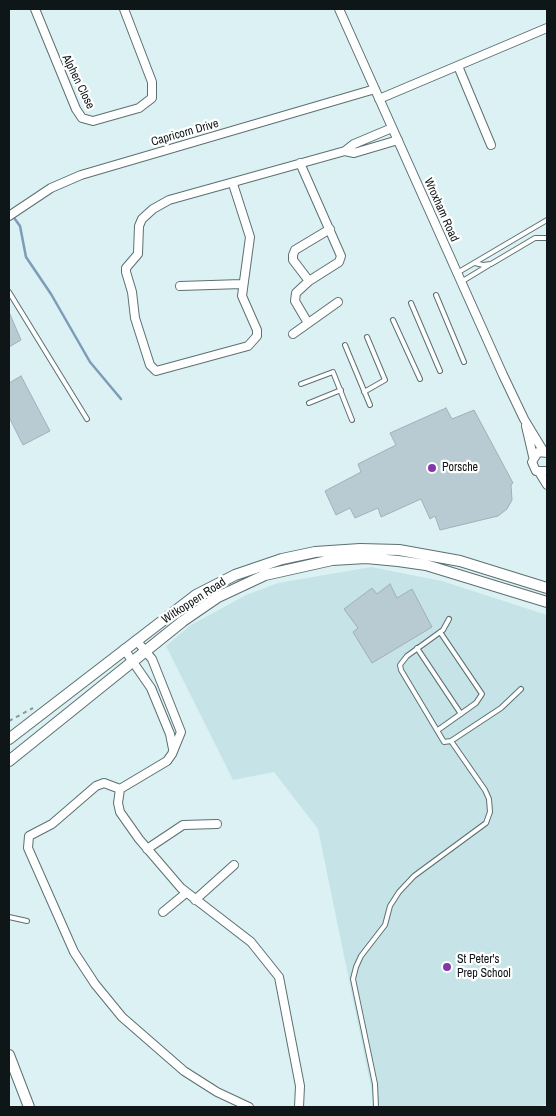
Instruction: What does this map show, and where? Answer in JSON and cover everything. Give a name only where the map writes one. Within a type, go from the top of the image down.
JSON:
[{"type":"main road","name":"Witkoppen Road","points":[[9,739],[190,599],[235,575],[265,564],[315,552],[360,549],[399,550],[460,561],[547,588]]},
{"type":"main road","name":"Witkoppen Road","points":[[9,761],[145,651],[218,598],[265,575],[288,568],[332,560],[366,558],[426,565],[547,602]]},
{"type":"main road","points":[[516,578],[540,582],[547,580]]},
{"type":"main road","points":[[9,1055],[29,1107]]},
{"type":"street","name":"Alphen Close","points":[[35,9],[76,109],[82,118],[93,121],[139,108],[152,98],[152,82],[124,9]]},
{"type":"street","name":"Wroxham Road","points":[[339,9],[524,420],[546,452]]},
{"type":"street","points":[[379,99],[547,28]]},
{"type":"street","points":[[458,66],[491,145]]},
{"type":"street","name":"Capricorn Drive","points":[[9,216],[58,184],[81,175],[375,89]]},
{"type":"street","points":[[233,184],[250,237],[242,284],[243,301],[257,330],[257,336],[252,344],[161,372],[153,370],[134,318],[132,292],[126,272],[126,268],[138,254],[139,226],[148,214],[169,200],[233,184],[345,151],[354,144],[392,128]]},
{"type":"street","points":[[345,151],[354,153],[398,140]]},
{"type":"street","points":[[300,164],[340,250],[340,260],[297,291],[295,297],[308,323]]},
{"type":"street","points":[[309,281],[293,260],[293,254],[296,250],[330,228]]},
{"type":"street","points":[[180,286],[242,284]]},
{"type":"street","points":[[293,334],[338,302]]},
{"type":"street","name":"Wroxham Road","points":[[524,420],[533,456],[532,465],[543,472]]},
{"type":"street","points":[[533,456],[538,452],[546,452]]},
{"type":"street","points":[[543,472],[547,485]]},
{"type":"street","points":[[136,640],[152,659],[181,732],[173,751],[167,761],[120,789],[104,783],[99,784],[52,824],[29,836],[28,848],[74,952],[95,984],[122,1017],[184,1071],[217,1092],[249,1107]]},
{"type":"street","points":[[124,649],[151,688],[170,734],[173,751]]},
{"type":"street","points":[[162,713],[173,710]]},
{"type":"street","points":[[120,789],[118,803],[120,812],[147,849],[186,894],[251,942],[279,977],[300,1086],[299,1107]]},
{"type":"street","points":[[147,849],[183,826],[217,824]]},
{"type":"street","points":[[195,900],[234,865]]},
{"type":"street","points":[[163,912],[186,894]]},
{"type":"lane","points":[[458,273],[547,220]]},
{"type":"lane","points":[[461,282],[535,238],[547,238]]},
{"type":"lane","points":[[475,263],[491,264]]},
{"type":"lane","points":[[9,292],[87,420]]},
{"type":"lane","points":[[436,295],[464,362]]},
{"type":"lane","points":[[411,303],[440,371]]},
{"type":"lane","points":[[393,320],[420,379]]},
{"type":"lane","points":[[364,392],[385,380],[367,337]]},
{"type":"lane","points":[[345,345],[370,405]]},
{"type":"lane","points":[[301,384],[332,372],[352,420]]},
{"type":"lane","points":[[309,403],[341,390]]},
{"type":"lane","points":[[449,619],[440,632],[402,660],[401,670],[444,742],[451,741],[501,708],[521,689]]},
{"type":"lane","points":[[438,730],[480,700],[481,691],[440,632]]},
{"type":"lane","points":[[417,648],[461,714]]},
{"type":"lane","points":[[376,1107],[375,1084],[353,979],[356,967],[361,956],[385,925],[390,906],[399,892],[414,876],[486,823],[490,812],[489,799],[485,790],[451,741]]},
{"type":"lane","points":[[9,917],[27,921]]},
{"type":"path","points":[[9,721],[38,704]]},
{"type":"shaded area","name":"St Peter's Prep School","points":[[371,567],[442,581],[547,615],[547,1104],[538,1107],[375,1107],[318,829],[274,772],[233,780],[166,646],[191,625],[246,595],[278,583]]},
{"type":"building","points":[[9,312],[21,340],[9,347]]},
{"type":"building","points":[[21,376],[50,431],[23,445],[9,417],[9,383]]},
{"type":"building","name":"Porsche","points":[[446,408],[452,419],[474,410],[513,483],[511,485],[512,500],[507,509],[498,516],[440,530],[435,516],[430,519],[421,499],[381,517],[378,508],[355,518],[350,508],[336,515],[325,491],[361,472],[358,464],[396,445],[390,433]]},
{"type":"building","points":[[390,584],[397,598],[412,589],[432,627],[372,663],[353,632],[358,628],[344,609],[372,588],[377,594]]},
{"type":"waterway","points":[[9,211],[20,226],[26,257],[51,294],[90,362],[121,399]]},
{"type":"place","name":"Porsche","points":[[432,468]]},
{"type":"place","name":"St Peter's Prep School","points":[[447,967]]}]
